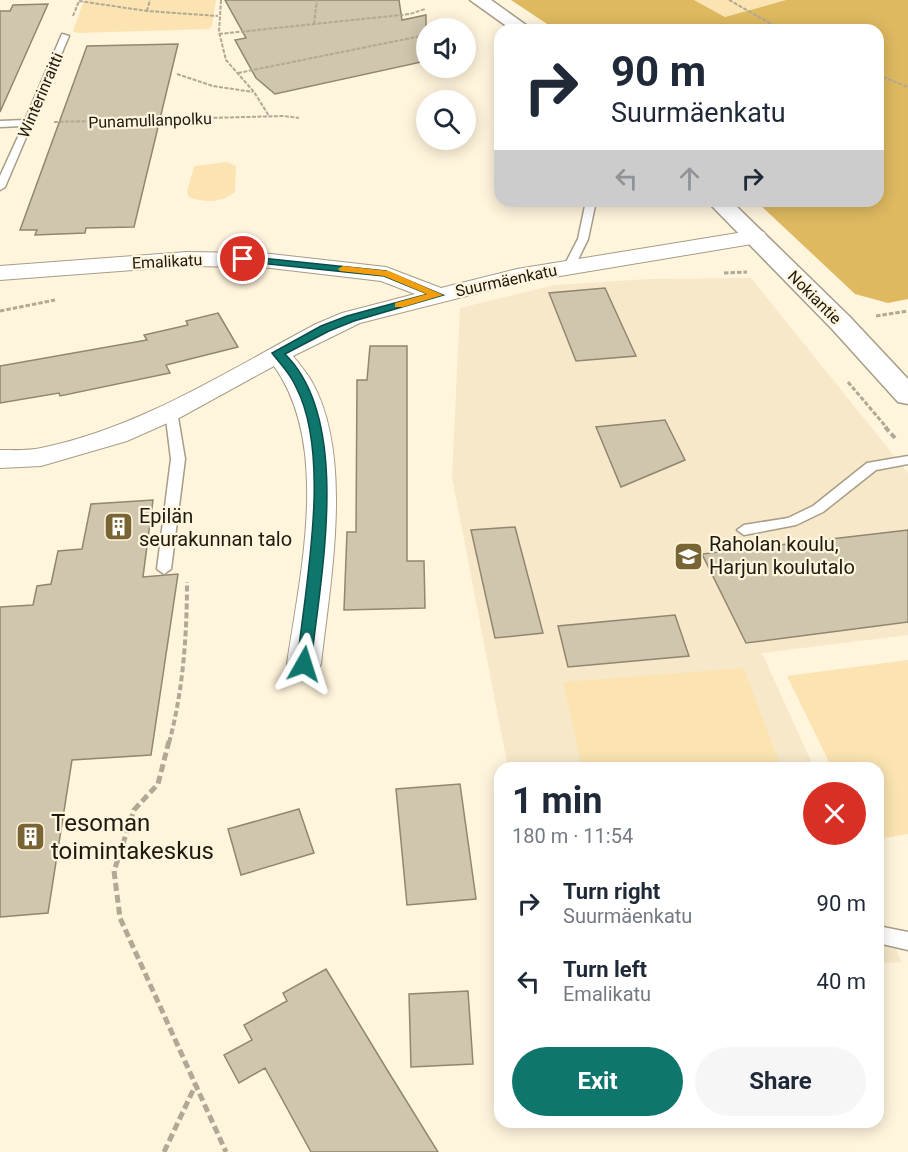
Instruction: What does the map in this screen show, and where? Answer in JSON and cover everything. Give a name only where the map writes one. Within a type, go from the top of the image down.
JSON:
[{"type":"main road","points":[[479,0],[515,24]]},
{"type":"main road","name":"Nokiantie","points":[[724,207],[841,322],[908,396]]},
{"type":"street","name":"Suurmäenkatu","points":[[0,459],[41,457],[117,435],[171,411],[325,328],[351,318],[438,295],[570,266],[756,237]]},
{"type":"street","name":"Emalikatu","points":[[0,273],[187,259],[262,260],[386,274],[438,295]]},
{"type":"street","points":[[278,353],[290,366],[303,388],[317,433],[321,510],[304,664]]},
{"type":"lane","name":"Winterinraitti","points":[[0,186],[65,36]]},
{"type":"lane","points":[[0,124],[29,123]]},
{"type":"lane","points":[[570,266],[583,238],[590,207]]},
{"type":"lane","points":[[164,569],[178,459],[171,411]]},
{"type":"lane","points":[[744,530],[791,522],[818,509],[872,466],[908,459]]},
{"type":"lane","points":[[884,936],[908,941]]},
{"type":"path","points":[[147,10],[150,0]]},
{"type":"path","points":[[221,0],[219,34],[226,60],[254,92],[269,116]]},
{"type":"path","points":[[314,24],[317,0]]},
{"type":"path","points":[[729,0],[771,24]]},
{"type":"path","points":[[79,1],[219,16]]},
{"type":"path","points":[[219,34],[410,14],[425,9]]},
{"type":"path","points":[[238,73],[416,37]]},
{"type":"path","points":[[177,74],[213,86],[254,92]]},
{"type":"path","points":[[884,77],[908,87]]},
{"type":"path","name":"Punamullanpolku","points":[[29,123],[269,116],[299,118]]},
{"type":"path","points":[[868,318],[908,310]]},
{"type":"path","points":[[847,381],[901,445]]},
{"type":"path","points":[[168,550],[188,564],[187,624],[176,717],[158,784],[134,810],[114,871],[120,918],[226,1152]]},
{"type":"path","points":[[164,1152],[196,1083]]},
{"type":"shaded area","points":[[84,0],[216,0],[212,26],[209,29],[78,33],[73,31]]},
{"type":"shaded area","points":[[511,0],[694,0],[725,17],[786,0],[908,0],[908,299],[888,303],[855,294],[762,207],[884,207],[884,24],[547,24]]},
{"type":"shaded area","points":[[694,0],[786,0],[725,17]]},
{"type":"shaded area","points":[[227,162],[236,166],[235,192],[230,196],[213,201],[189,197],[187,192],[194,166]]},
{"type":"shaded area","name":"Raholan koulu, Harjun koulutalo","points":[[751,278],[908,473],[908,635],[762,653],[811,762],[507,762],[452,477],[460,308],[554,285],[649,279]]},
{"type":"shaded area","points":[[908,660],[908,834],[884,838],[884,762],[829,762],[787,676]]},
{"type":"shaded area","points":[[744,668],[779,762],[581,762],[563,682]]},
{"type":"shaded area","points":[[884,921],[902,962],[884,964]]},
{"type":"building","points":[[225,0],[399,0],[402,20],[426,15],[426,18],[416,18],[416,63],[275,94],[256,78],[235,40],[246,38]]},
{"type":"building","points":[[48,4],[0,112],[0,11],[10,11],[13,5]]},
{"type":"building","points":[[178,44],[134,227],[86,228],[85,233],[35,235],[37,230],[20,230],[87,46]]},
{"type":"building","points":[[605,288],[636,356],[576,361],[549,293]]},
{"type":"building","points":[[218,313],[238,347],[166,365],[170,373],[60,396],[59,393],[0,403],[0,366],[147,340],[144,335],[188,325],[186,321]]},
{"type":"building","points":[[370,346],[407,346],[407,561],[424,561],[425,608],[344,610],[347,532],[356,532],[357,380],[367,380]]},
{"type":"building","points":[[665,420],[685,460],[621,487],[596,427]]},
{"type":"building","points":[[153,500],[143,577],[178,574],[151,755],[72,760],[48,913],[0,917],[0,607],[33,605],[37,586],[51,584],[58,551],[82,549],[91,504]]},
{"type":"building","points":[[515,527],[543,633],[495,638],[471,530]]},
{"type":"building","points":[[908,530],[908,622],[746,643],[702,554]]},
{"type":"building","points":[[675,615],[689,656],[568,667],[558,626]]},
{"type":"building","points":[[460,784],[476,899],[407,905],[396,789]]},
{"type":"building","points":[[299,809],[314,853],[241,875],[228,829]]},
{"type":"building","points":[[326,969],[438,1152],[311,1152],[265,1068],[239,1083],[224,1055],[252,1040],[244,1025],[287,1001],[283,993]]},
{"type":"building","points":[[468,991],[473,1064],[411,1067],[409,994]]},
{"type":"slow traffic","points":[[343,269],[386,274],[438,295],[399,305]]},
{"type":"place","name":"Epilän seurakunnan talo","points":[[118,527]]},
{"type":"place","name":"Raholan koulu, Harjun koulutalo","points":[[688,556]]},
{"type":"place","name":"Tesoman toimintakeskus","points":[[30,837]]},
{"type":"route","points":[[243,259],[386,274],[438,295],[351,318],[325,328],[278,353],[290,366],[303,388],[317,433],[321,510],[304,664]]}]
